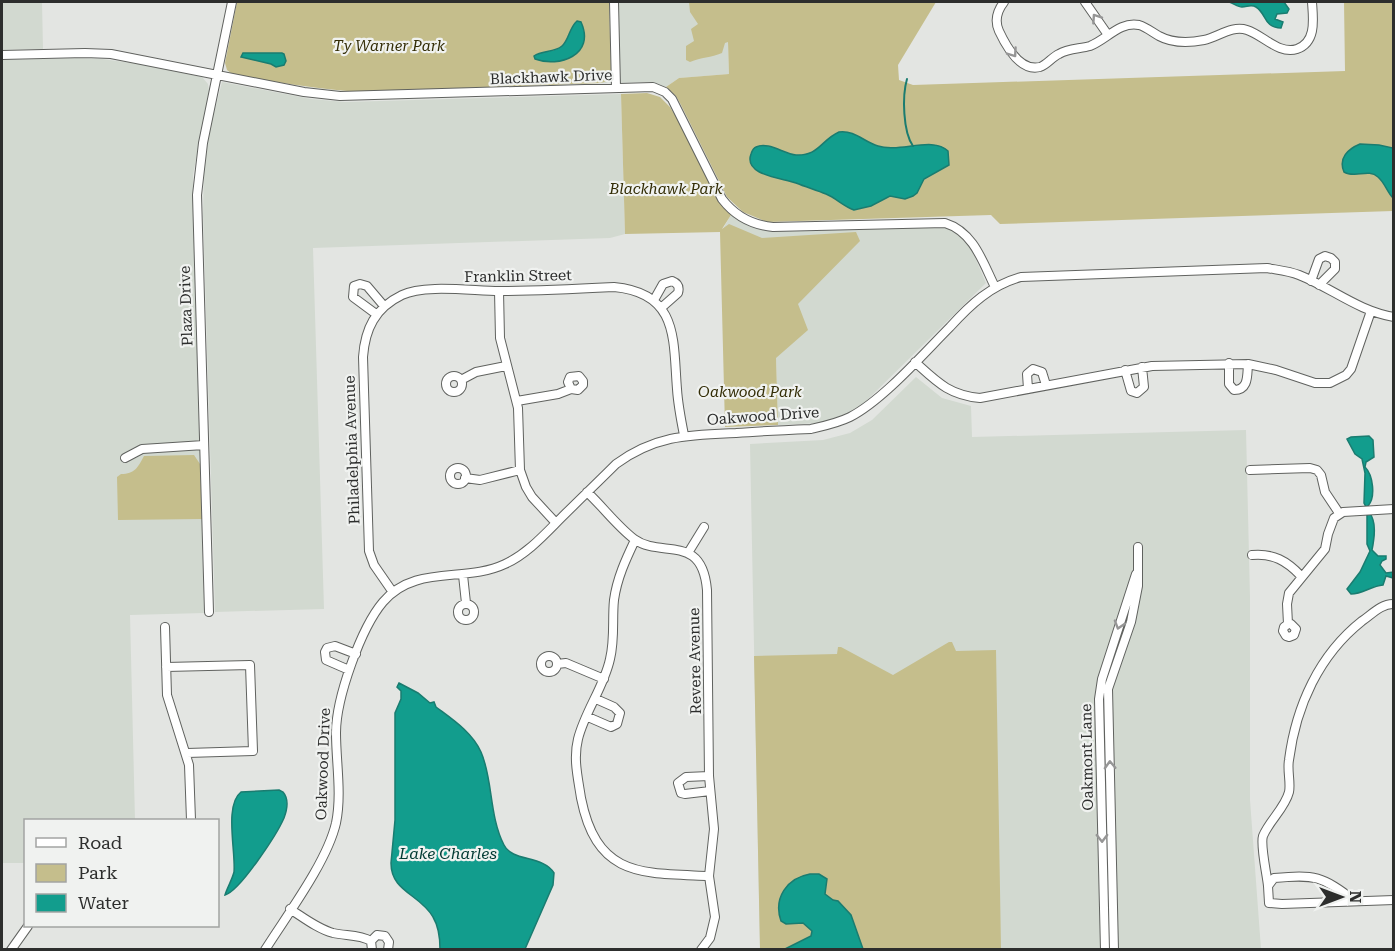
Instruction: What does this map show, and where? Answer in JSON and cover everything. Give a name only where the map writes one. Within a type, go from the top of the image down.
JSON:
[{"type":"street","name":"Plaza Drive","points":[[208,612],[197,195],[203,143],[232,2]]},
{"type":"street","points":[[614,2],[616,88]]},
{"type":"street","points":[[1004,2],[997,13],[998,28],[1016,58],[1027,66],[1040,67],[1062,52],[1090,46],[1128,25],[1138,25],[1164,38],[1185,42],[1206,40],[1227,31],[1242,29],[1283,49],[1293,50],[1305,44],[1311,37],[1312,2]]},
{"type":"street","points":[[1085,2],[1108,35]]},
{"type":"street","name":"Blackhawk Drive","points":[[2,55],[111,54],[304,93],[340,96],[653,87],[669,95],[722,199],[741,217],[757,224],[773,227],[945,223],[962,231],[969,238],[995,287]]},
{"type":"street","points":[[1311,281],[1319,259],[1325,256],[1331,258],[1335,262],[1335,268],[1319,285]]},
{"type":"street","name":"Oakwood Drive","points":[[265,950],[326,852],[336,823],[337,722],[342,689],[375,614],[392,591],[422,578],[463,575],[506,564],[527,550],[616,464],[631,454],[658,442],[684,435],[811,429],[830,424],[863,409],[915,362],[963,313],[995,287],[1032,275],[1257,268],[1287,272],[1311,281],[1371,312],[1394,317]]},
{"type":"street","points":[[661,308],[678,292],[678,285],[675,282],[663,284],[654,300],[661,308],[675,340],[677,399],[684,435]]},
{"type":"street","points":[[376,314],[353,297],[354,286],[360,284],[367,286],[384,306]]},
{"type":"street","name":"Franklin Street","points":[[384,306],[402,295],[419,290],[499,291],[614,287],[654,300]]},
{"type":"street","points":[[499,291],[500,338],[516,400],[520,470],[532,496],[556,523]]},
{"type":"street","name":"Philadelphia Avenue","points":[[384,306],[376,314],[365,334],[363,357],[368,543],[374,565],[392,591]]},
{"type":"street","points":[[915,362],[941,386],[960,395],[980,398],[1142,367],[1229,363],[1248,364],[1276,370],[1315,384],[1338,380],[1346,375],[1355,360],[1371,312]]},
{"type":"street","points":[[1229,363],[1229,384],[1234,390],[1242,389],[1246,384],[1248,364]]},
{"type":"street","points":[[461,380],[476,372],[506,366]]},
{"type":"street","points":[[1125,370],[1129,388],[1137,393],[1144,387],[1142,367]]},
{"type":"street","points":[[1028,389],[1027,374],[1034,369],[1042,372],[1046,385]]},
{"type":"street","points":[[516,400],[558,394],[571,389]]},
{"type":"street","points":[[125,458],[142,449],[204,445]]},
{"type":"street","points":[[1250,470],[1310,468],[1317,470],[1325,492],[1339,513]]},
{"type":"street","points":[[465,478],[480,480],[520,470]]},
{"type":"street","points":[[587,492],[635,540],[688,553],[704,527]]},
{"type":"street","points":[[1288,624],[1287,598],[1301,576],[1325,549],[1330,526],[1339,513],[1394,509]]},
{"type":"street","points":[[635,540],[624,561],[614,598],[612,649],[604,679],[579,735],[576,763],[586,820],[602,848],[619,862],[645,872],[709,876]]},
{"type":"street","name":"Oakmont Lane","points":[[1114,950],[1108,689],[1131,622],[1138,586],[1138,547]]},
{"type":"street","name":"Revere Avenue","points":[[688,553],[702,569],[707,590],[709,776],[714,829],[709,876],[715,917],[713,931],[704,947]]},
{"type":"street","points":[[1252,555],[1266,555],[1283,560],[1301,576]]},
{"type":"street","name":"Oakmont Lane","points":[[1105,950],[1099,699],[1102,679],[1137,570]]},
{"type":"street","points":[[463,575],[466,603]]},
{"type":"street","points":[[1394,604],[1389,603],[1379,609],[1339,642],[1322,663],[1306,696],[1292,736],[1287,771],[1289,792],[1262,838],[1269,903],[1394,900]]},
{"type":"street","points":[[165,627],[167,695],[187,753],[191,819]]},
{"type":"street","points":[[349,670],[329,663],[325,652],[327,648],[335,646],[356,654]]},
{"type":"street","points":[[557,664],[566,663],[604,679]]},
{"type":"street","points":[[166,668],[250,665],[253,751],[187,753]]},
{"type":"street","points":[[588,717],[611,727],[617,724],[620,713],[614,707],[596,699]]},
{"type":"street","points":[[709,776],[682,778],[677,786],[681,793],[685,794],[710,791]]},
{"type":"street","points":[[1268,886],[1274,878],[1306,875],[1331,883],[1355,901]]},
{"type":"street","points":[[291,909],[322,929],[371,940]]},
{"type":"street","points":[[11,950],[27,927]]},
{"type":"street","points":[[371,940],[377,935],[385,936],[389,942],[388,950]]},
{"type":"street","points":[[371,940],[372,950]]},
{"type":"shaded area","points":[[2,2],[42,2],[43,49],[2,50]]},
{"type":"shaded area","points":[[609,2],[727,2],[729,74],[679,78],[666,87],[653,82],[601,83],[607,80],[611,71]]},
{"type":"shaded area","points":[[77,58],[139,64],[202,77],[208,84],[209,91],[193,175],[204,613],[130,615],[135,819],[24,819],[24,863],[2,863],[2,60]]},
{"type":"shaded area","points":[[222,82],[311,99],[345,102],[621,94],[625,234],[610,238],[313,248],[324,609],[215,612],[203,214],[204,169],[210,128]]},
{"type":"shaded area","points":[[731,215],[750,227],[775,231],[947,227],[963,238],[971,248],[986,283],[860,407],[820,423],[778,425],[776,358],[721,232]]},
{"type":"shaded area","points":[[916,377],[942,398],[971,406],[972,437],[1246,430],[1250,597],[1250,800],[1261,949],[760,949],[750,444],[823,440],[850,433],[872,420]]},
{"type":"green space","name":"Ty Warner Park","points":[[237,2],[609,2],[611,71],[607,81],[601,83],[358,92],[248,77],[232,74],[227,70],[225,63]]},
{"type":"green space","points":[[689,2],[936,2],[898,65],[899,80],[913,85],[1345,71],[1344,2],[1393,2],[1393,211],[1000,224],[991,215],[767,222],[743,212],[727,197],[681,105],[676,96],[666,87],[679,78],[729,74],[728,42],[725,43],[722,53],[690,62],[686,60],[686,46],[694,41],[691,29],[698,24],[690,12]]},
{"type":"green space","points":[[647,93],[660,97],[670,107],[716,195],[731,215],[722,229],[729,224],[762,238],[856,232],[860,241],[798,304],[808,330],[776,358],[778,425],[725,427],[720,232],[625,234],[621,94]]},
{"type":"green space","points":[[194,455],[200,464],[202,519],[118,520],[117,477],[133,471],[144,456]]},
{"type":"green space","points":[[952,642],[956,651],[996,650],[1001,949],[760,949],[754,656],[837,654],[838,647],[841,647],[893,675]]},
{"type":"water","points":[[1229,2],[1284,2],[1289,9],[1287,13],[1277,14],[1275,19],[1283,22],[1281,28],[1268,23],[1256,7],[1240,7]]},
{"type":"water","points":[[577,21],[581,22],[584,33],[584,43],[579,51],[564,60],[554,62],[535,59],[534,56],[537,54],[562,46]]},
{"type":"water","points":[[243,53],[282,53],[286,61],[284,65],[276,67],[241,57]]},
{"type":"water","points":[[839,132],[850,133],[886,148],[925,145],[942,147],[948,151],[949,165],[924,179],[913,196],[905,199],[890,196],[871,206],[854,210],[826,194],[759,172],[750,161],[753,149],[756,147],[766,146],[791,154],[804,155],[815,150]]},
{"type":"water","points":[[1360,144],[1393,148],[1393,198],[1374,174],[1344,172],[1343,158]]},
{"type":"water","points":[[1369,436],[1373,440],[1374,457],[1366,462],[1365,467],[1370,475],[1372,486],[1372,497],[1368,506],[1374,527],[1372,550],[1378,556],[1386,556],[1380,565],[1386,573],[1393,572],[1393,578],[1386,576],[1383,585],[1351,594],[1347,589],[1360,572],[1370,551],[1367,544],[1367,509],[1364,503],[1365,473],[1362,459],[1355,454],[1347,439]]},
{"type":"water","name":"Lake Charles","points":[[399,683],[418,693],[430,703],[434,702],[436,707],[461,726],[472,738],[485,763],[496,822],[504,845],[514,854],[543,863],[554,873],[553,885],[525,949],[440,949],[438,929],[433,917],[421,903],[401,887],[392,873],[395,820],[395,713],[401,699],[401,691],[397,687]]},
{"type":"water","points":[[279,790],[285,795],[287,805],[280,826],[240,884],[225,895],[234,872],[232,818],[236,798],[241,792]]},
{"type":"water","points":[[810,874],[819,874],[827,879],[825,894],[838,901],[851,915],[863,949],[785,949],[811,936],[812,931],[803,923],[786,924],[781,921],[779,913],[784,890],[795,880]]},
{"type":"waterway","points":[[907,79],[904,114],[907,132],[913,146]]},
{"type":"park label","name":"Blackhawk Park","points":[[666,189]]},
{"type":"park label","name":"Oakwood Park","points":[[750,392]]}]
